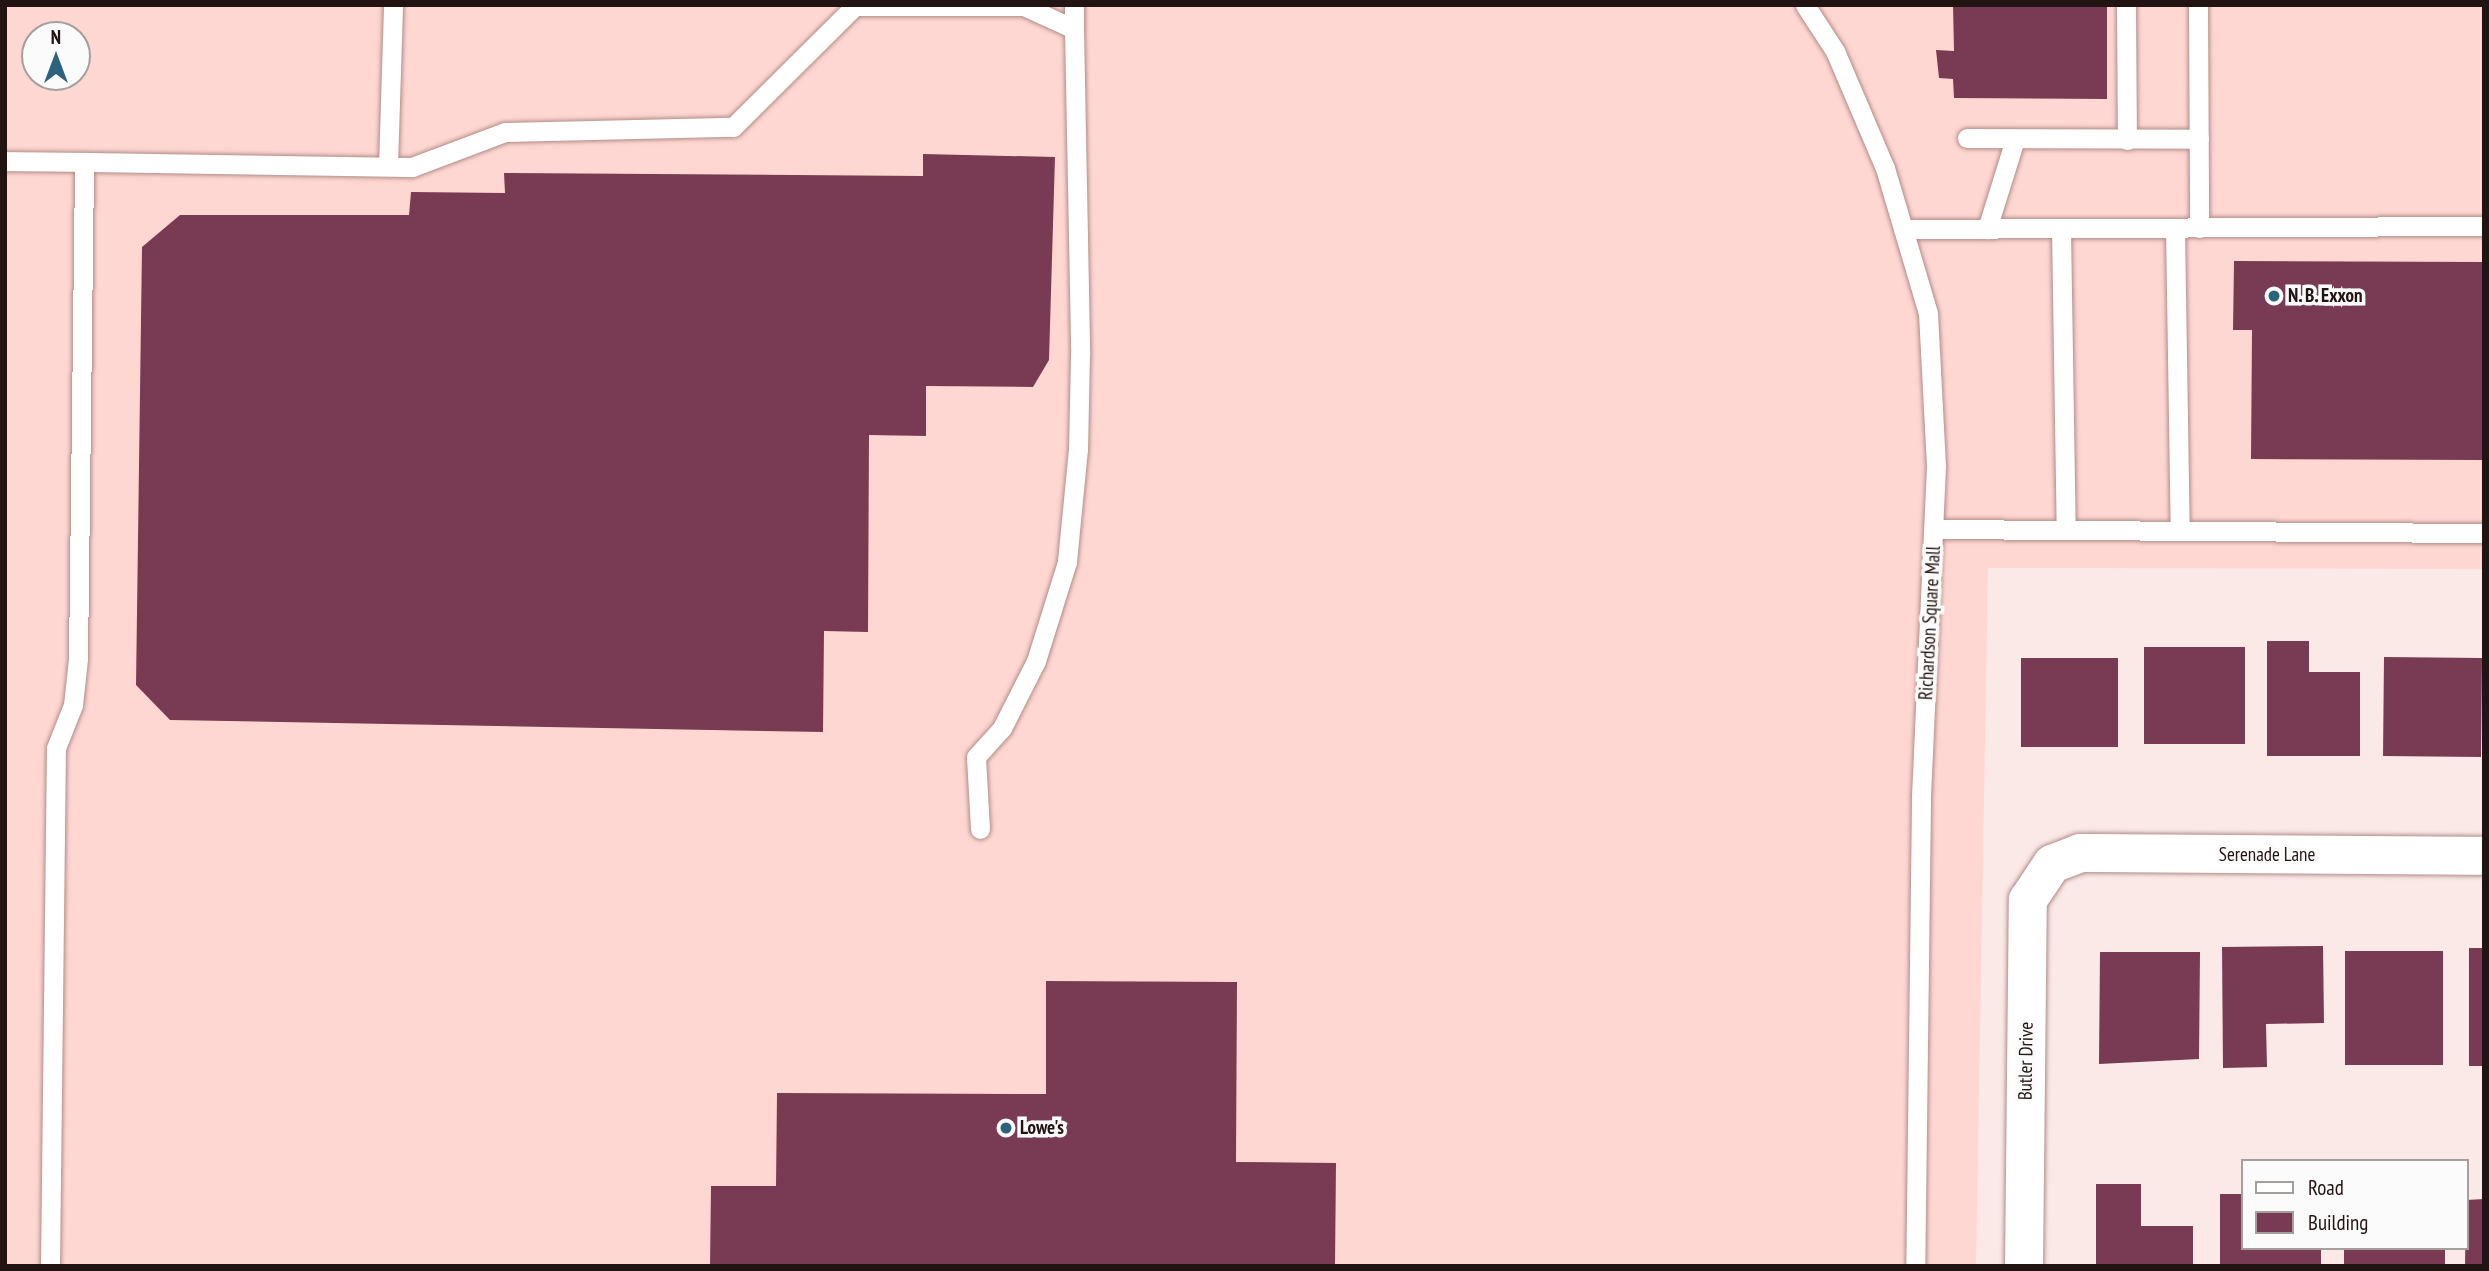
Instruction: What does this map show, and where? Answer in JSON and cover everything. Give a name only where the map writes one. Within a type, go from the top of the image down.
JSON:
[{"type":"street","name":"Serenade Lane","points":[[2052,864],[2080,853],[2484,856]]},
{"type":"street","name":"Butler Drive","points":[[2024,1266],[2028,900],[2052,864]]},
{"type":"lane","points":[[388,166],[393,5]]},
{"type":"lane","points":[[980,829],[976,757],[1002,728],[1036,661],[1067,562],[1078,449],[1080,355],[1074,5]]},
{"type":"lane","name":"Richardson Square Mall","points":[[1805,5],[1835,51],[1885,168],[1928,313],[1934,529],[1921,800],[1915,1266]]},
{"type":"lane","points":[[2126,5],[2127,140]]},
{"type":"lane","points":[[2198,5],[2199,228]]},
{"type":"lane","points":[[5,161],[412,167],[505,132],[733,127],[855,6],[1024,6],[1074,29]]},
{"type":"lane","points":[[1967,138],[2199,139]]},
{"type":"lane","points":[[1987,229],[2015,139]]},
{"type":"lane","points":[[50,1266],[56,748],[73,705],[78,659],[84,162]]},
{"type":"lane","points":[[1903,229],[2484,226]]},
{"type":"lane","points":[[2061,228],[2066,530]]},
{"type":"lane","points":[[2175,228],[2180,531]]},
{"type":"lane","points":[[1934,529],[2484,533]]},
{"type":"shaded area","points":[[5,5],[2484,5],[2484,569],[1988,568],[1976,1266],[5,1266]]},
{"type":"building","points":[[1953,5],[2107,5],[2107,99],[1954,98],[1953,79],[1939,78],[1936,50],[1954,51]]},
{"type":"building","points":[[923,154],[1055,157],[1049,360],[1033,387],[926,386],[926,436],[869,435],[868,632],[824,631],[823,732],[170,720],[136,685],[142,247],[180,215],[409,215],[411,192],[505,193],[504,173],[923,176]]},
{"type":"building","points":[[2234,261],[2484,262],[2484,460],[2251,459],[2252,330],[2233,330]]},
{"type":"building","points":[[2267,641],[2309,641],[2309,672],[2360,672],[2360,756],[2267,756]]},
{"type":"building","points":[[2144,647],[2245,647],[2245,744],[2144,744]]},
{"type":"building","points":[[2384,657],[2482,658],[2481,757],[2383,756]]},
{"type":"building","points":[[2021,658],[2118,658],[2118,747],[2021,747]]},
{"type":"building","points":[[2323,946],[2324,1023],[2266,1024],[2267,1067],[2223,1068],[2222,947]]},
{"type":"building","points":[[2469,948],[2484,948],[2484,1066],[2469,1066]]},
{"type":"building","points":[[2345,951],[2443,951],[2443,1065],[2345,1065]]},
{"type":"building","points":[[2100,952],[2200,952],[2199,1059],[2099,1064]]},
{"type":"building","name":"Lowe's","points":[[1046,981],[1237,982],[1236,1162],[1336,1163],[1335,1266],[710,1266],[711,1186],[776,1186],[777,1093],[1046,1094]]},
{"type":"building","points":[[2096,1184],[2141,1184],[2141,1226],[2193,1226],[2193,1266],[2096,1266]]},
{"type":"building","points":[[2220,1194],[2240,1194],[2240,1250],[2321,1250],[2321,1266],[2220,1266]]},
{"type":"building","points":[[2484,1199],[2484,1266],[2465,1266],[2465,1250],[2468,1250],[2468,1200]]},
{"type":"building","points":[[2344,1250],[2445,1250],[2445,1266],[2344,1266]]},
{"type":"place","name":"N. B. Exxon","points":[[2274,296]]},
{"type":"place","name":"Lowe's","points":[[1006,1128]]}]
